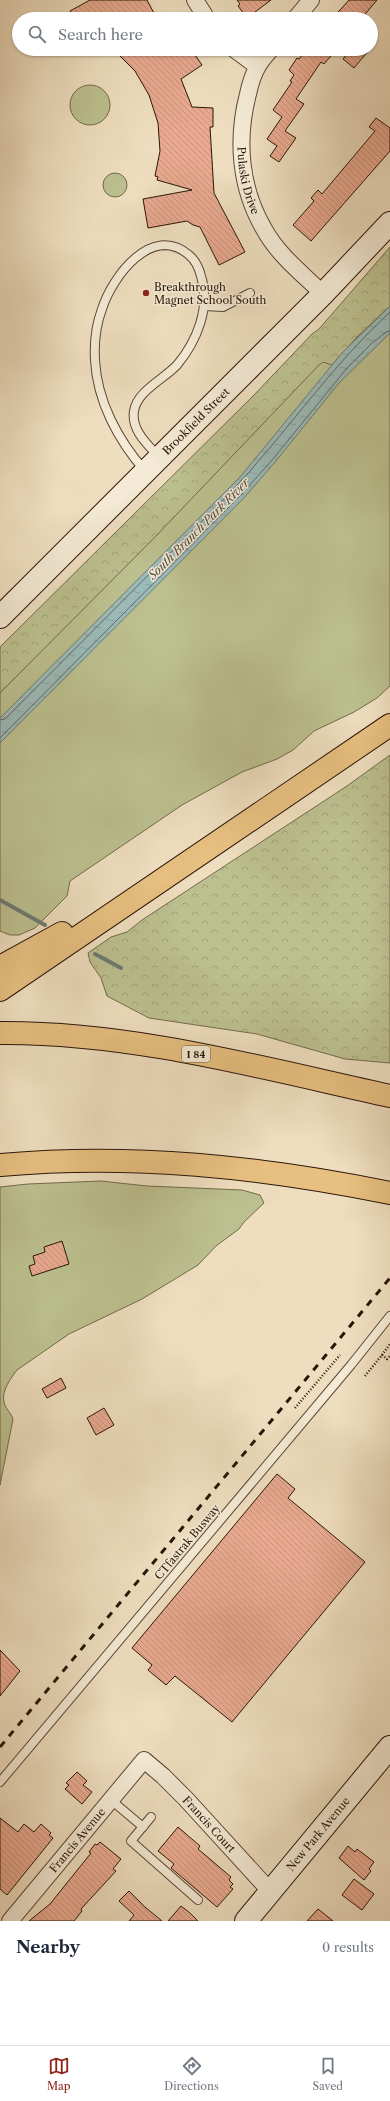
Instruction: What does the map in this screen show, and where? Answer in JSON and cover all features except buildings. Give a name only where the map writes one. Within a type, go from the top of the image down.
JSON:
[{"type":"highway","points":[[0,967],[66,931],[390,708]]},
{"type":"highway","points":[[0,990],[390,726]]},
{"type":"highway","name":"I 84","points":[[0,1033],[68,1035],[144,1045],[235,1062],[390,1096]]},
{"type":"highway","points":[[0,1165],[116,1160],[174,1162],[234,1167],[302,1176],[390,1193]]},
{"type":"street","points":[[195,0],[203,12]]},
{"type":"street","points":[[302,12],[311,0]]},
{"type":"street","points":[[243,56],[257,66]]},
{"type":"street","name":"Pulaski Drive","points":[[265,56],[257,66],[242,115],[241,149],[245,178],[252,206],[265,230],[279,250],[323,294]]},
{"type":"street","name":"Brookfield Street","points":[[0,617],[323,294],[390,224]]},
{"type":"street","name":"New Park Avenue","points":[[246,1921],[390,1747]]},
{"type":"street","name":"Francis Court","points":[[144,1760],[163,1776],[186,1799],[270,1891]]},
{"type":"street","name":"Francis Avenue","points":[[10,1921],[144,1760]]},
{"type":"lane","points":[[159,246],[177,248],[193,259],[200,272],[204,287],[204,306],[198,330],[186,351],[164,378],[141,396],[134,410],[138,430],[153,464],[125,447],[108,413],[102,395],[97,376],[95,354],[97,326],[102,309],[114,283],[129,265],[147,249],[159,246]]},
{"type":"lane","points":[[204,306],[223,307],[250,293]]},
{"type":"lane","name":"CTfastrak Busway","points":[[0,1782],[390,1316]]},
{"type":"lane","points":[[111,1800],[143,1827]]},
{"type":"lane","points":[[151,1817],[131,1841],[198,1900]]},
{"type":"path","points":[[365,1376],[390,1344]]},
{"type":"path","points":[[295,1408],[340,1355]]},
{"type":"path","points":[[382,1355],[387,1359],[390,1356]]},
{"type":"green space","points":[[94,85],[101,88],[107,94],[110,105],[109,113],[101,122],[94,125],[86,125],[79,122],[71,113],[70,101],[73,94],[82,86]]},
{"type":"green space","points":[[115,173],[124,176],[127,185],[124,194],[115,197],[106,194],[103,185],[106,176]]},
{"type":"green space","points":[[390,247],[390,306],[357,337],[332,365],[323,362],[319,365],[157,535],[0,693],[0,647],[254,395],[312,334],[319,329]]},
{"type":"green space","points":[[390,261],[390,686],[377,698],[354,712],[314,731],[293,750],[277,759],[242,772],[182,805],[70,881],[67,896],[35,928],[19,935],[10,935],[0,931],[0,655]]},
{"type":"green space","points":[[390,755],[390,1063],[345,1059],[257,1034],[149,1018],[107,996],[101,978],[90,962],[88,953],[111,937],[127,932],[142,920],[347,786]]},
{"type":"green space","points":[[101,1181],[147,1186],[242,1190],[260,1195],[264,1203],[244,1222],[239,1229],[216,1246],[198,1265],[142,1299],[69,1334],[17,1370],[5,1389],[3,1398],[13,1419],[0,1485],[0,1187],[28,1184]]},
{"type":"water","name":"South Branch Park River","points":[[390,306],[390,333],[339,383],[243,499],[0,743],[0,718],[240,477],[342,353]]},
{"type":"waterway","points":[[0,900],[45,925]]},
{"type":"waterway","points":[[95,954],[121,968]]},
{"type":"railway","points":[[0,1747],[390,1278]]},
{"type":"place","name":"Breakthrough Magnet School South","points":[[146,293]]}]
